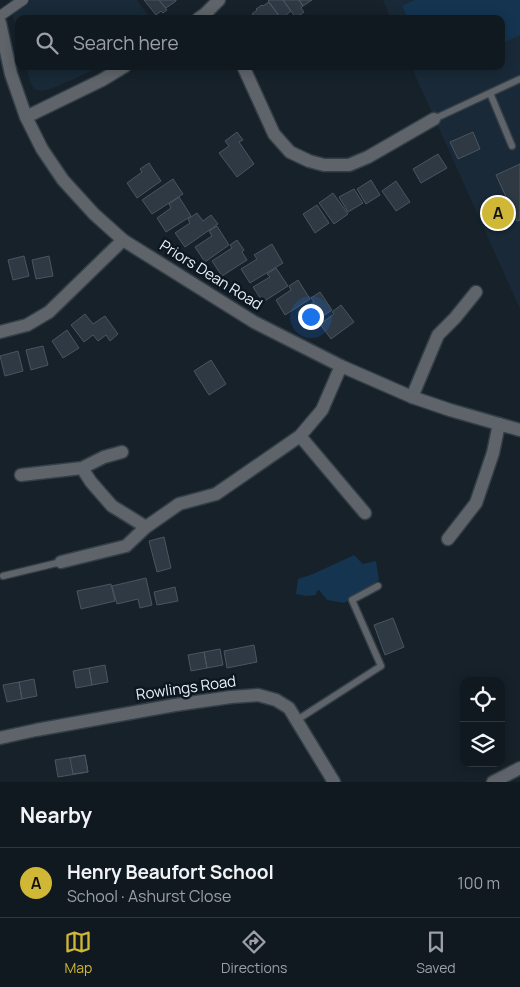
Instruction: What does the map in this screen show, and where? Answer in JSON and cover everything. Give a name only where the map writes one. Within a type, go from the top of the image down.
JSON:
[{"type":"street","points":[[0,16],[23,0]]},
{"type":"street","points":[[206,15],[219,0]]},
{"type":"street","name":"Priors Dean Road","points":[[0,23],[2,48],[26,117],[42,149],[63,180],[94,214],[123,240],[254,322],[341,366],[412,397],[520,430]]},
{"type":"street","points":[[26,117],[118,70]]},
{"type":"street","points":[[245,70],[274,134],[290,152],[309,161],[324,165],[349,165],[361,160],[434,119]]},
{"type":"street","points":[[0,332],[27,326],[49,312],[123,240]]},
{"type":"street","points":[[412,397],[438,335],[476,292]]},
{"type":"street","points":[[62,562],[126,546],[146,527],[179,504],[216,494],[300,436],[322,410],[341,366]]},
{"type":"street","points":[[448,538],[476,503],[494,453],[499,424]]},
{"type":"street","points":[[300,436],[366,513]]},
{"type":"street","points":[[21,475],[82,468],[104,457],[122,452]]},
{"type":"street","points":[[82,468],[91,482],[112,506],[146,527]]},
{"type":"street","name":"Rowlings Road","points":[[0,738],[175,705],[231,697],[258,696],[276,700],[289,708],[334,782]]},
{"type":"street","points":[[493,782],[515,775]]},
{"type":"lane","points":[[434,119],[520,79]]},
{"type":"lane","points":[[490,93],[512,146]]},
{"type":"lane","points":[[3,576],[62,562]]},
{"type":"lane","points":[[297,720],[381,666],[352,600],[378,586]]},
{"type":"shaded area","points":[[9,0],[137,0],[148,15],[15,15],[15,25]]},
{"type":"shaded area","points":[[383,0],[520,0],[520,309],[413,70],[505,70],[505,15],[389,15]]},
{"type":"shaded area","points":[[415,0],[520,0],[520,35],[505,42],[505,15],[406,15],[402,6]]},
{"type":"shaded area","points":[[27,70],[93,70],[48,90],[34,89]]},
{"type":"shaded area","points":[[354,555],[363,564],[376,561],[379,580],[344,603],[327,600],[319,590],[316,595],[296,594],[298,579]]},
{"type":"building","points":[[144,0],[159,0],[167,10],[163,13],[161,11],[156,15]]},
{"type":"building","points":[[159,0],[176,0],[176,1],[166,8]]},
{"type":"building","points":[[283,0],[291,11],[286,15],[278,15],[268,1]]},
{"type":"building","points":[[283,0],[299,0],[304,12],[300,15],[294,15]]},
{"type":"building","points":[[299,0],[312,0],[303,6]]},
{"type":"building","points":[[269,2],[279,15],[253,15],[256,9]]},
{"type":"building","points":[[237,132],[243,140],[239,142],[254,164],[237,177],[219,153],[229,146],[225,141]]},
{"type":"building","points":[[473,132],[480,149],[458,159],[450,142]]},
{"type":"building","points":[[438,154],[447,168],[421,183],[413,169]]},
{"type":"building","points":[[149,163],[161,181],[137,198],[127,183],[142,172],[140,169]]},
{"type":"building","points":[[520,164],[520,220],[517,221],[496,175]]},
{"type":"building","points":[[173,179],[183,194],[152,214],[142,200]]},
{"type":"building","points":[[371,180],[380,195],[366,204],[357,189]]},
{"type":"building","points":[[396,181],[410,202],[396,211],[382,191]]},
{"type":"building","points":[[354,189],[363,203],[348,212],[339,197]]},
{"type":"building","points":[[333,193],[348,214],[334,224],[319,203]]},
{"type":"building","points":[[179,197],[191,216],[166,232],[157,218],[171,208],[169,204]]},
{"type":"building","points":[[317,205],[329,223],[315,233],[303,214]]},
{"type":"building","points":[[197,213],[203,221],[211,215],[218,224],[185,247],[175,233],[190,223],[188,219]]},
{"type":"building","points":[[217,226],[229,245],[205,262],[195,247],[212,236],[209,231]]},
{"type":"building","points":[[237,240],[244,250],[242,252],[247,260],[222,276],[212,261],[232,248],[230,245]]},
{"type":"building","points":[[272,244],[283,263],[250,283],[241,269],[257,259],[254,255]]},
{"type":"building","points":[[24,256],[29,276],[13,280],[8,260]]},
{"type":"building","points":[[49,256],[53,276],[36,279],[32,260]]},
{"type":"building","points":[[276,268],[288,286],[263,302],[253,287],[270,277],[267,274]]},
{"type":"building","points":[[298,280],[310,299],[285,315],[276,300],[291,290],[289,286]]},
{"type":"building","points":[[320,292],[332,310],[308,326],[298,312],[314,302],[311,298]]},
{"type":"building","points":[[341,305],[354,322],[331,339],[320,324],[334,314],[332,312]]},
{"type":"building","points":[[85,314],[93,324],[105,316],[118,334],[110,341],[106,335],[98,341],[93,335],[84,342],[71,325]]},
{"type":"building","points":[[67,330],[79,348],[63,358],[52,341]]},
{"type":"building","points":[[43,346],[48,365],[31,370],[26,350]]},
{"type":"building","points":[[18,351],[23,371],[5,376],[0,356]]},
{"type":"building","points":[[211,360],[226,384],[209,395],[194,371]]},
{"type":"building","points":[[164,537],[171,568],[157,572],[149,541]]},
{"type":"building","points":[[146,578],[152,605],[140,608],[138,599],[117,604],[112,586]]},
{"type":"building","points":[[111,584],[115,601],[81,609],[77,591]]},
{"type":"building","points":[[175,587],[178,601],[157,605],[154,592]]},
{"type":"building","points":[[393,618],[404,647],[385,655],[374,625]]},
{"type":"building","points":[[254,645],[257,662],[227,668],[224,651]]},
{"type":"building","points":[[220,649],[223,665],[207,668],[204,652]]},
{"type":"building","points":[[204,652],[207,668],[191,671],[188,655]]},
{"type":"building","points":[[105,665],[108,682],[92,685],[89,668]]},
{"type":"building","points":[[89,668],[92,685],[76,688],[73,671]]},
{"type":"building","points":[[34,679],[37,696],[22,699],[19,682]]},
{"type":"building","points":[[19,682],[22,699],[7,702],[3,685]]},
{"type":"building","points":[[85,755],[88,772],[58,777],[55,760]]},
{"type":"building","points":[[85,755],[88,772],[73,774],[70,758]]},
{"type":"place","name":"Henry Beaufort School","points":[[498,213]]}]
